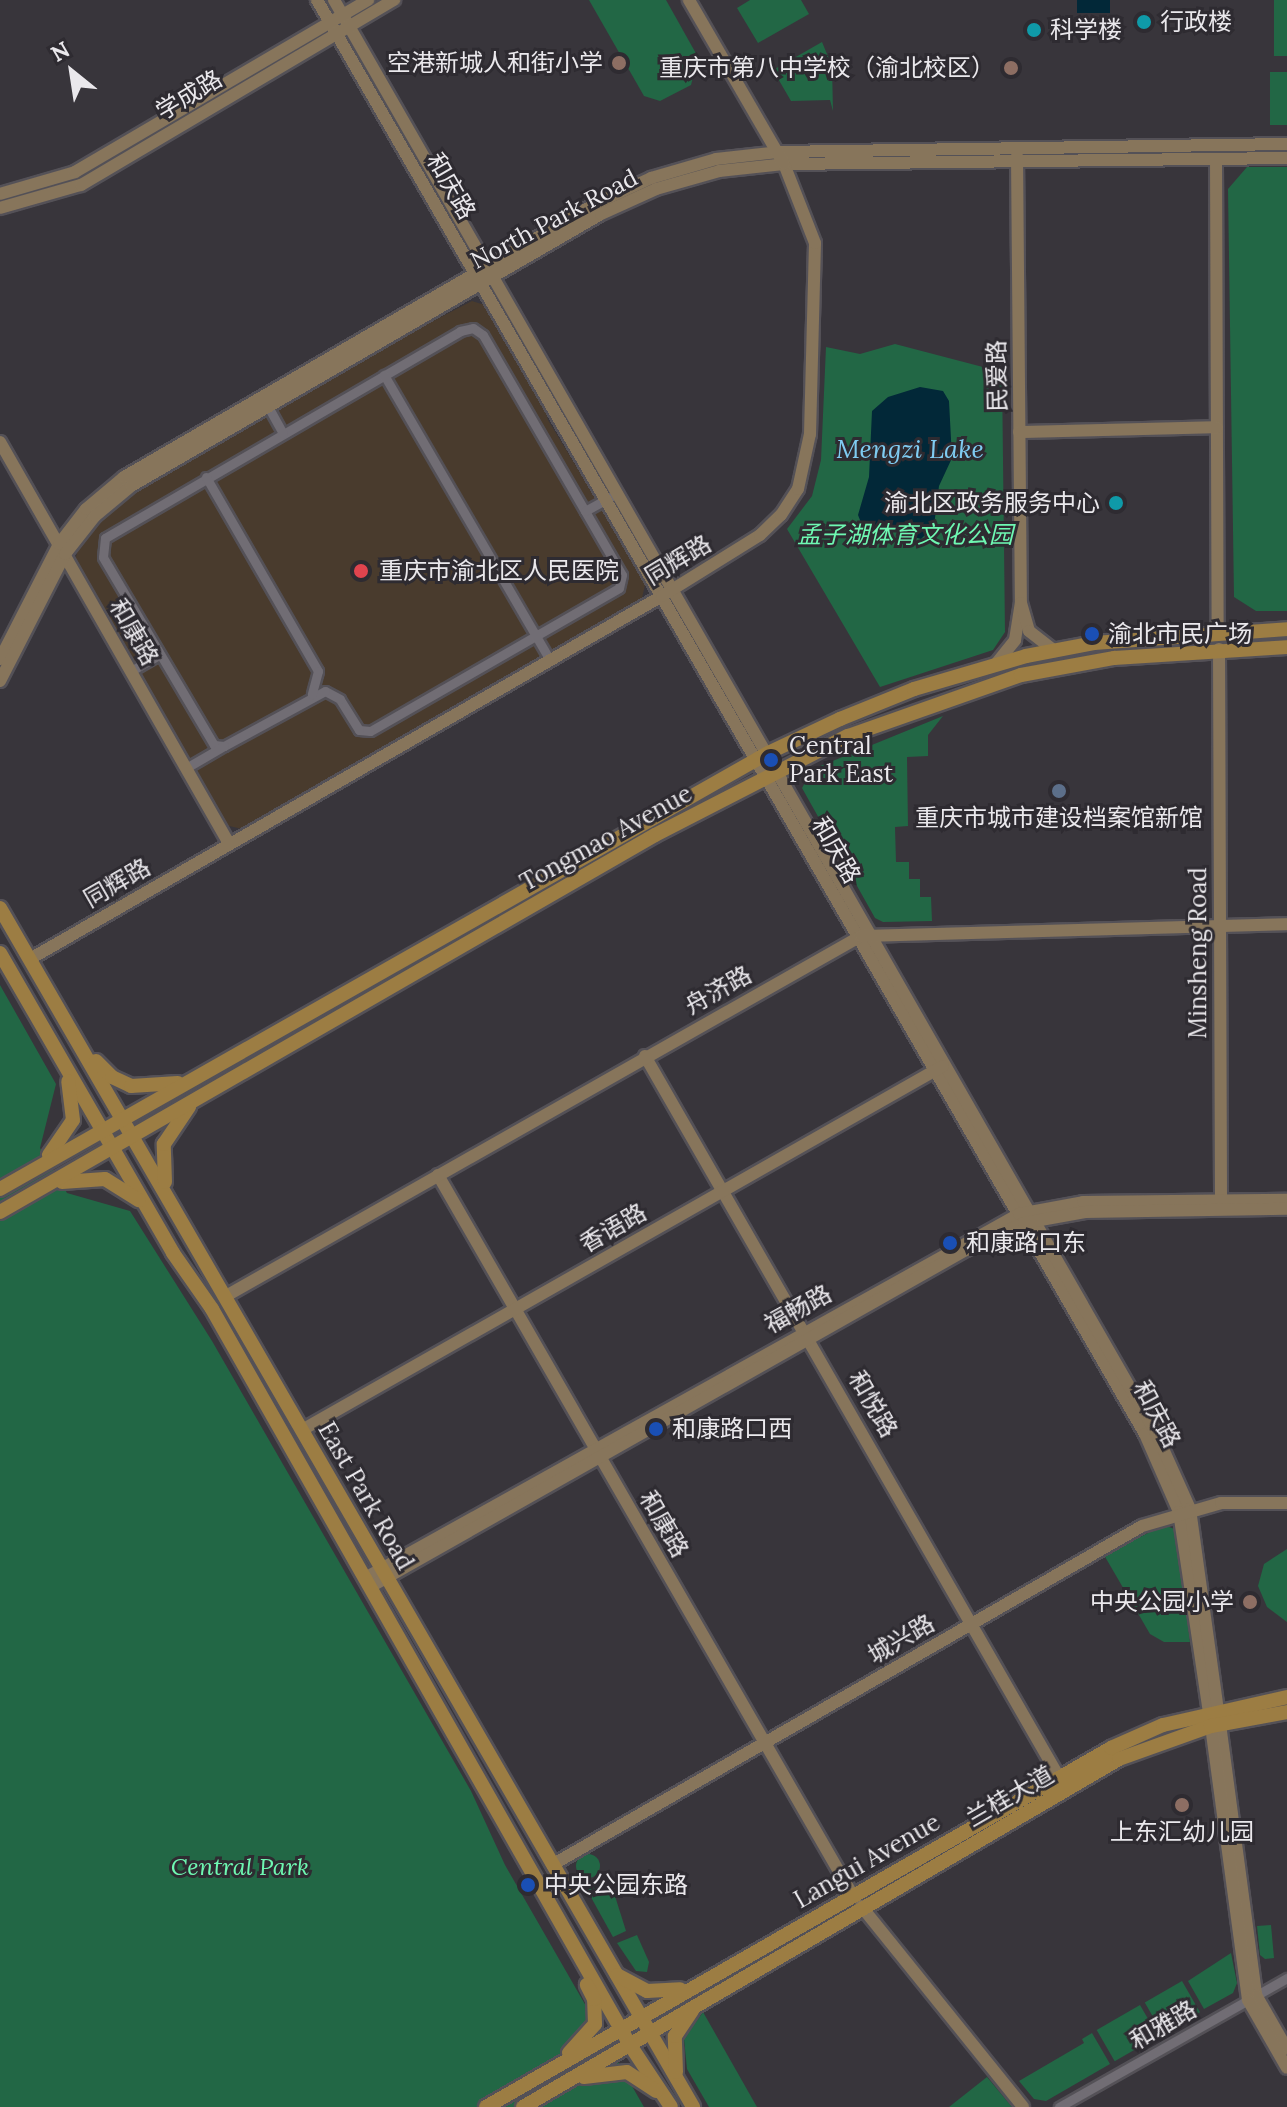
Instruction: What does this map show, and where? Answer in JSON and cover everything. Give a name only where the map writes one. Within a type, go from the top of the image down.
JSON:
[{"type":"main road","name":"Tongmao Avenue","points":[[0,1189],[763,756],[914,689],[1055,651],[1218,631],[1287,629]]},
{"type":"main road","name":"Tongmao Avenue","points":[[0,1212],[771,771],[920,708],[1021,675],[1114,658],[1287,647]]},
{"type":"main road","name":"East Park Road","points":[[0,908],[693,2107]]},
{"type":"main road","name":"East Park Road","points":[[0,953],[146,1206],[212,1309],[630,2045],[670,2105]]},
{"type":"main road","points":[[79,1043],[112,1077],[131,1086],[190,1081]]},
{"type":"main road","points":[[36,1168],[61,1143],[73,1120],[74,1099],[59,1054]]},
{"type":"main road","points":[[168,1194],[164,1144],[200,1096]]},
{"type":"main road","points":[[46,1186],[83,1177],[105,1179],[146,1206]]},
{"type":"main road","name":"Langui Avenue","points":[[486,2107],[640,2017],[702,1991],[1059,1777],[1163,1725],[1214,1718],[1287,1697]]},
{"type":"main road","name":"兰桂大道","points":[[856,1900],[1119,1759],[1214,1718],[1287,1712]]},
{"type":"main road","points":[[546,2074],[595,2024],[594,1999],[567,1946],[562,1922]]},
{"type":"main road","points":[[615,1974],[647,1991],[702,1991]]},
{"type":"main road","points":[[523,2107],[649,2033],[702,1991]]},
{"type":"main road","points":[[678,2084],[675,2036],[702,1991]]},
{"type":"main road","points":[[568,2081],[627,2072],[670,2105]]},
{"type":"street","name":"和庆路","points":[[317,0],[484,275]]},
{"type":"street","name":"和庆路","points":[[334,0],[484,275],[866,934],[1026,1217],[1185,1510],[1252,1997],[1287,2068]]},
{"type":"street","name":"学成路","points":[[346,20],[368,0]]},
{"type":"street","name":"学成路","points":[[0,208],[81,185],[346,20],[394,0]]},
{"type":"street","name":"同辉路","points":[[30,959],[667,593],[760,535],[798,489],[806,462],[815,243],[781,158],[689,0]]},
{"type":"street","name":"学成路","points":[[0,194],[75,172],[333,28]]},
{"type":"street","name":"North Park Road","points":[[0,659],[62,549],[131,486],[265,402],[484,275],[597,203],[651,178],[716,159],[1017,155],[1287,144]]},
{"type":"street","name":"North Park Road","points":[[1017,155],[1287,158]]},
{"type":"street","name":"民爱路","points":[[1017,155],[1021,603]]},
{"type":"street","points":[[1216,159],[1218,631]]},
{"type":"street","points":[[186,768],[306,699],[330,692],[359,730],[370,731],[619,588],[622,581],[585,511],[479,331],[460,331],[109,533],[102,545],[103,557],[209,742],[224,746]]},
{"type":"street","points":[[384,375],[550,660]]},
{"type":"street","points":[[265,402],[283,433]]},
{"type":"street","points":[[1019,432],[1217,427]]},
{"type":"street","name":"和康路","points":[[0,442],[229,844]]},
{"type":"street","points":[[206,477],[318,671],[317,685],[306,699]]},
{"type":"street","points":[[585,511],[611,496]]},
{"type":"street","name":"North Park Road","points":[[0,681],[62,549]]},
{"type":"street","points":[[1021,603],[1029,631],[1055,651]]},
{"type":"street","points":[[994,666],[1015,640],[1021,603]]},
{"type":"street","name":"Minsheng Road","points":[[1219,649],[1221,1205]]},
{"type":"street","points":[[131,671],[159,655]]},
{"type":"street","name":"舟济路","points":[[226,1296],[645,1056],[866,934],[1287,924]]},
{"type":"street","name":"和悦路","points":[[645,1056],[974,1623],[1059,1777]]},
{"type":"street","name":"香语路","points":[[302,1430],[941,1067]]},
{"type":"street","name":"和康路","points":[[438,1175],[856,1900],[1023,2107]]},
{"type":"street","name":"福畅路","points":[[1221,1205],[1287,1200]]},
{"type":"street","name":"福畅路","points":[[368,1583],[807,1334],[1026,1217],[1083,1202],[1287,1209]]},
{"type":"street","name":"城兴路","points":[[552,1865],[1113,1541],[1185,1510],[1251,1501],[1287,1503]]},
{"type":"street","name":"和雅路","points":[[1059,2107],[1287,1978]]},
{"type":"street","name":"和庆路","points":[[1252,1997],[1287,2049]]},
{"type":"shaded area","name":"重庆市渝北区人民医院","points":[[472,301],[488,306],[541,395],[548,420],[646,581],[642,598],[242,829],[225,825],[75,561],[78,549],[101,519],[136,491],[373,352]]},
{"type":"green space","points":[[589,0],[666,0],[698,57],[691,85],[660,101],[644,96]]},
{"type":"green space","points":[[750,0],[801,0],[809,14],[758,43],[737,8]]},
{"type":"green space","points":[[1274,0],[1287,0],[1287,56],[1274,56]]},
{"type":"green space","points":[[822,42],[832,66],[833,111],[830,100],[791,101],[773,70]]},
{"type":"green space","points":[[1270,72],[1287,72],[1287,125],[1270,125]]},
{"type":"green space","points":[[1247,167],[1287,167],[1287,611],[1256,611],[1234,597],[1228,189]]},
{"type":"green space","name":"孟子湖体育文化公园","points":[[895,344],[1002,372],[1005,632],[993,650],[880,687],[787,529],[812,496],[821,460],[826,347],[860,354]]},
{"type":"green space","points":[[943,716],[928,735],[928,756],[907,757],[908,826],[895,827],[896,862],[909,862],[909,879],[920,879],[920,897],[931,897],[932,921],[883,922],[875,918],[802,788],[813,769]]},
{"type":"green space","name":"Central Park","points":[[0,985],[56,1084],[40,1148],[67,1193],[130,1211],[212,1341],[471,1791],[505,1865],[644,2107],[0,2107]]},
{"type":"green space","points":[[1164,1525],[1177,1530],[1190,1642],[1164,1642],[1150,1634],[1104,1555]]},
{"type":"green space","points":[[1287,1549],[1287,1622],[1267,1607],[1258,1586],[1264,1564]]},
{"type":"green space","points":[[588,1854],[599,1861],[600,1866],[593,1877],[588,1878],[577,1871],[576,1866],[583,1855]]},
{"type":"green space","points":[[600,1883],[615,1896],[626,1931],[613,1937],[587,1890]]},
{"type":"green space","points":[[1271,1925],[1274,1958],[1265,1959],[1260,1955],[1257,1926]]},
{"type":"green space","points":[[637,1935],[649,1962],[647,1972],[636,1971],[617,1943]]},
{"type":"green space","points":[[1231,1953],[1237,1983],[1233,1993],[1204,2009],[1188,1981]]},
{"type":"green space","points":[[1182,1981],[1200,2012],[1163,2034],[1145,2002]]},
{"type":"green space","points":[[1140,2005],[1158,2036],[1115,2061],[1097,2030]]},
{"type":"green space","points":[[703,2012],[757,2107],[709,2107],[687,2069],[684,2039]]},
{"type":"green space","points":[[1092,2033],[1110,2064],[1046,2101],[1034,2099],[1019,2081],[1084,2043],[1082,2039]]},
{"type":"green space","points":[[987,2077],[1012,2107],[949,2107]]},
{"type":"water","points":[[1077,0],[1110,0],[1110,13],[1077,13]]},
{"type":"water","name":"Mengzi Lake","points":[[920,387],[943,391],[949,401],[952,458],[939,486],[934,526],[921,539],[885,528],[864,530],[858,515],[869,477],[872,411],[888,397]]},
{"type":"place","name":"行政楼","points":[[1144,22]]},
{"type":"place","name":"科学楼","points":[[1034,30]]},
{"type":"place","name":"空港新城人和街小学","points":[[619,63]]},
{"type":"place","name":"重庆市第八中学校（渝北校区）","points":[[1011,68]]},
{"type":"place","name":"渝北区政务服务中心","points":[[1116,503]]},
{"type":"place","name":"重庆市渝北区人民医院","points":[[361,571]]},
{"type":"place","name":"渝北市民广场","points":[[1092,634]]},
{"type":"place","name":"Central Park East","points":[[771,760]]},
{"type":"place","name":"重庆市城市建设档案馆新馆","points":[[1059,791]]},
{"type":"place","name":"和康路口东","points":[[950,1243]]},
{"type":"place","name":"和康路口西","points":[[656,1429]]},
{"type":"place","name":"中央公园小学","points":[[1250,1602]]},
{"type":"place","name":"上东汇幼儿园","points":[[1182,1805]]},
{"type":"place","name":"中央公园东路","points":[[528,1885]]}]
